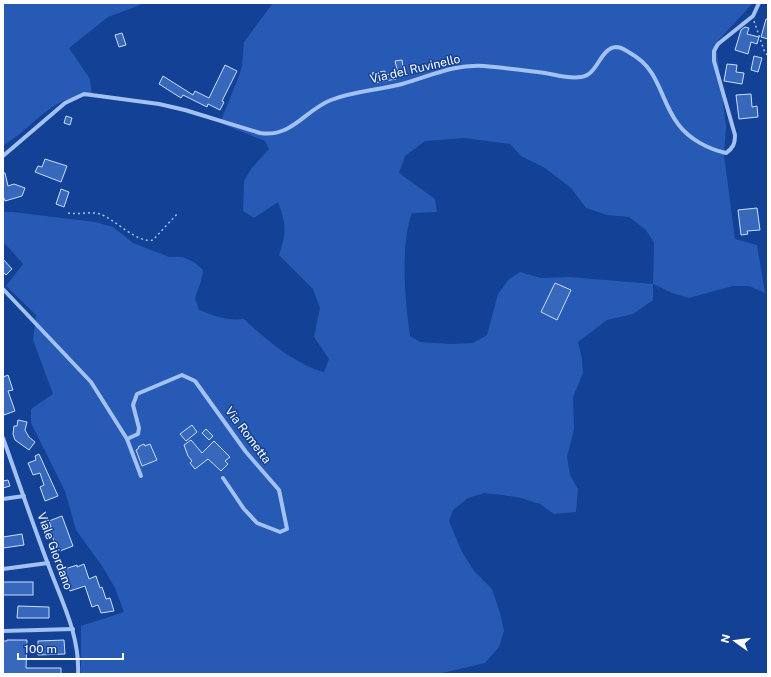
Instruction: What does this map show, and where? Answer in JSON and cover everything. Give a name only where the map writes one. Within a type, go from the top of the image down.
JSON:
[{"type":"street","name":"Via del Ruvinello","points":[[3,156],[65,103],[84,94],[159,104],[185,110],[270,135],[277,134],[289,128],[322,104],[333,99],[365,90],[404,84],[434,73],[456,68],[484,66],[544,73],[571,78],[583,77],[594,70],[607,51],[614,47],[622,48],[638,57],[647,66],[653,74],[669,110],[678,125],[701,144],[726,153],[732,149],[735,143],[735,136],[714,61],[714,51],[718,44],[753,16],[759,3]]},
{"type":"street","points":[[3,289],[91,382],[127,439],[141,476]]},
{"type":"street","name":"Via Rometta","points":[[127,439],[138,434],[133,405],[137,394],[182,375],[195,380],[246,452],[279,490],[287,528],[280,532],[257,523],[244,509],[223,478]]},
{"type":"street","name":"Viale Giordano","points":[[3,438],[73,629],[79,660],[78,674]]},
{"type":"street","points":[[3,499],[24,496]]},
{"type":"street","points":[[3,569],[48,563]]},
{"type":"street","points":[[3,631],[73,629]]},
{"type":"path","points":[[753,16],[765,53],[768,55]]},
{"type":"path","points":[[68,213],[99,214],[110,219],[126,230],[150,241],[153,240],[178,213]]},
{"type":"shaded area","points":[[3,3],[140,3],[140,5],[108,17],[69,48],[90,79],[92,97],[72,98],[57,104],[3,146]]},
{"type":"shaded area","points":[[273,3],[753,3],[716,43],[726,127],[724,155],[735,239],[757,245],[765,293],[749,286],[733,286],[689,298],[672,293],[653,284],[653,300],[633,314],[607,320],[578,342],[582,359],[583,373],[573,397],[574,429],[567,457],[570,475],[578,489],[576,512],[554,514],[540,504],[521,498],[484,493],[468,498],[453,510],[449,521],[462,552],[474,571],[492,589],[500,613],[504,631],[499,647],[485,663],[438,674],[81,674],[81,626],[124,612],[115,588],[102,566],[76,530],[65,491],[31,423],[31,409],[53,394],[33,340],[36,315],[6,286],[23,264],[3,242],[3,212],[95,222],[113,227],[133,243],[169,257],[182,257],[194,262],[203,270],[195,298],[199,310],[227,319],[244,319],[261,335],[281,350],[303,364],[324,372],[329,359],[314,337],[320,308],[313,289],[279,255],[284,234],[284,222],[278,202],[254,218],[243,211],[244,181],[251,169],[269,149],[265,141],[220,123],[239,76],[242,65],[244,42]],"holes":[[[464,138],[510,144],[521,156],[545,168],[571,188],[586,208],[607,215],[629,217],[646,230],[654,243],[653,284],[570,277],[541,278],[520,272],[509,279],[498,294],[487,335],[473,343],[451,344],[420,342],[410,336],[405,290],[405,257],[408,226],[412,213],[437,212],[435,199],[399,173],[405,156],[425,141]]]},
{"type":"building","points":[[766,19],[768,19],[768,39],[761,37]]},
{"type":"building","points":[[745,27],[749,28],[747,34],[759,37],[757,44],[751,42],[748,54],[735,50],[741,30]]},
{"type":"building","points":[[122,33],[126,45],[119,47],[115,35]]},
{"type":"building","points":[[754,56],[762,58],[758,72],[751,70]]},
{"type":"building","points":[[402,60],[404,72],[398,73],[395,61]]},
{"type":"building","points":[[727,64],[737,65],[736,72],[744,73],[742,84],[724,81]]},
{"type":"building","points":[[225,65],[237,71],[222,101],[224,102],[220,110],[208,104],[207,107],[183,95],[181,98],[159,84],[163,76],[193,95],[195,91],[209,98]]},
{"type":"building","points":[[385,71],[385,75],[395,73],[396,79],[374,83],[372,73]]},
{"type":"building","points":[[751,94],[752,107],[757,106],[758,117],[739,119],[736,95]]},
{"type":"building","points":[[66,116],[72,118],[70,125],[64,123]]},
{"type":"building","points":[[45,159],[67,166],[61,182],[35,172],[38,166],[42,167]]},
{"type":"building","points":[[3,173],[5,173],[8,186],[14,184],[25,188],[22,196],[5,201],[3,196]]},
{"type":"building","points":[[61,189],[69,192],[64,207],[56,204]]},
{"type":"building","points":[[757,208],[760,230],[747,231],[748,234],[741,235],[738,210]]},
{"type":"building","points":[[3,259],[12,269],[6,275],[3,272]]},
{"type":"building","points":[[555,283],[571,290],[557,320],[541,312]]},
{"type":"building","points":[[8,375],[13,390],[8,391],[15,411],[4,415],[3,377]]},
{"type":"building","points":[[18,420],[27,422],[25,430],[29,437],[35,442],[29,450],[15,440],[13,434],[14,426],[17,426]]},
{"type":"building","points":[[192,425],[197,432],[186,441],[180,434]]},
{"type":"building","points":[[206,429],[213,436],[209,440],[202,433]]},
{"type":"building","points":[[191,440],[202,453],[214,441],[230,457],[225,461],[228,464],[221,471],[208,459],[195,469],[190,463],[192,461],[188,456],[184,445]]},
{"type":"building","points":[[144,444],[145,446],[150,444],[157,460],[142,466],[136,450]]},
{"type":"building","points":[[39,454],[58,496],[45,501],[40,487],[44,485],[40,473],[33,475],[28,463],[36,460],[35,456]]},
{"type":"building","points":[[8,480],[10,486],[3,488],[3,481]]},
{"type":"building","points":[[62,516],[73,546],[60,551],[57,544],[55,544],[49,528],[51,527],[49,521]]},
{"type":"building","points":[[22,534],[24,545],[3,548],[3,537]]},
{"type":"building","points":[[84,564],[89,579],[96,576],[106,599],[110,598],[114,611],[101,613],[98,605],[92,607],[85,586],[70,591],[62,570]]},
{"type":"building","points":[[3,582],[33,582],[33,595],[3,595]]},
{"type":"building","points":[[18,606],[49,607],[49,618],[17,618]]},
{"type":"building","points":[[27,640],[26,668],[61,668],[61,674],[3,674],[3,641]]},
{"type":"building","points":[[64,640],[65,654],[38,655],[38,641]]}]
